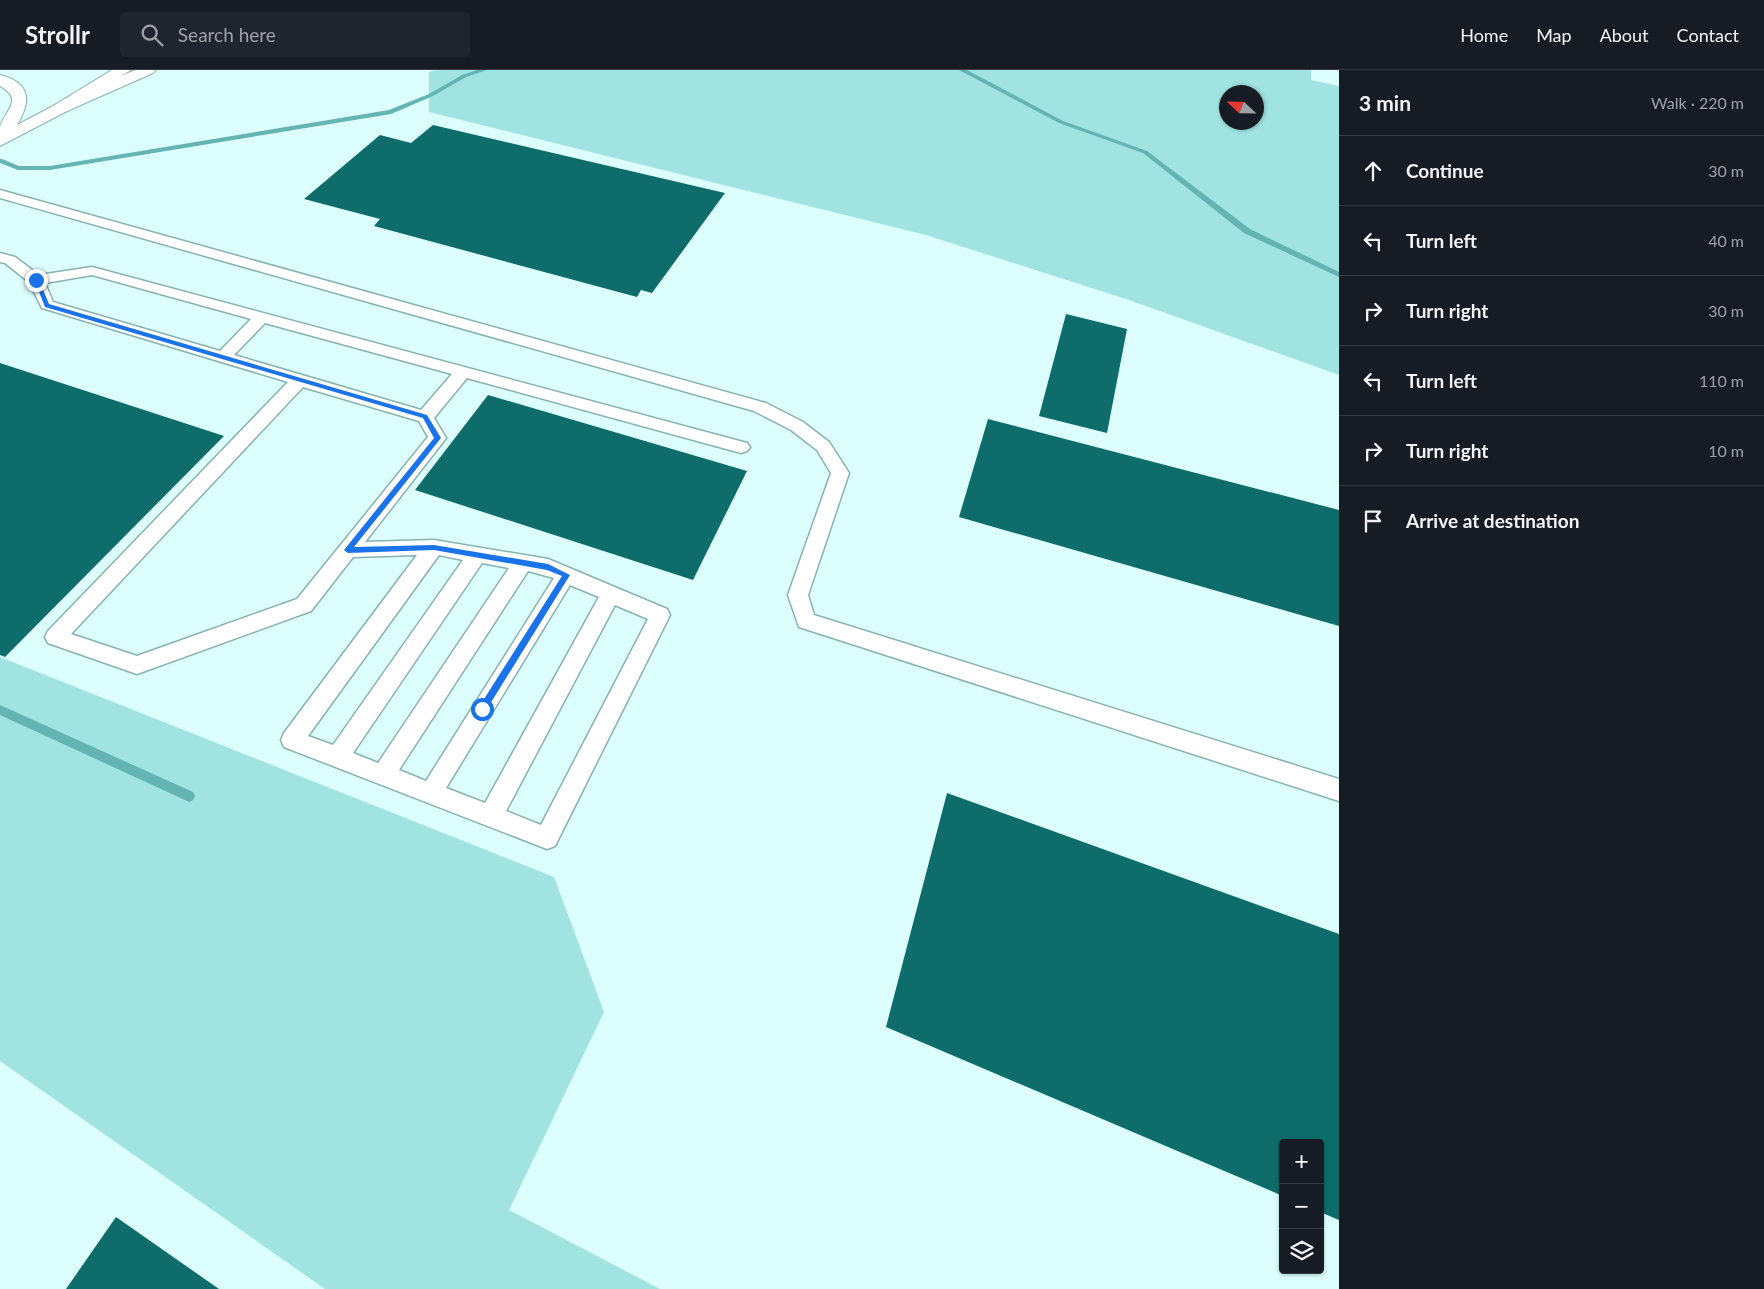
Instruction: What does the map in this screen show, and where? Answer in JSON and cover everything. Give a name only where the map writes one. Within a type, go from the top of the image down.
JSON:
[{"type":"main road","points":[[0,140],[58,109],[123,70]]},
{"type":"main road","points":[[58,109],[148,70]]},
{"type":"main road","points":[[0,80],[14,88],[20,100],[20,107],[0,140]]},
{"type":"lane","points":[[0,194],[760,407],[797,426],[823,446],[840,472],[798,595],[806,621],[1339,790]]},
{"type":"lane","points":[[0,257],[10,260],[36,280],[47,305],[425,417],[437,438],[304,605],[137,665],[55,638],[300,380]]},
{"type":"lane","points":[[36,280],[92,270],[741,448]]},
{"type":"lane","points":[[222,358],[263,316]]},
{"type":"lane","points":[[425,417],[464,372]]},
{"type":"lane","points":[[348,550],[434,548],[548,567],[660,615],[546,838],[292,740],[434,548]]},
{"type":"lane","points":[[338,758],[477,555]]},
{"type":"lane","points":[[383,775],[523,563]]},
{"type":"lane","points":[[430,794],[566,575]]},
{"type":"lane","points":[[490,817],[612,594]]},
{"type":"shaded area","points":[[437,70],[1311,70],[1311,80],[1339,86],[1339,375],[1129,300],[926,235],[429,112],[429,72]]},
{"type":"shaded area","points":[[0,657],[554,877],[604,1012],[509,1210],[660,1289],[325,1289],[0,1061]]},
{"type":"building","points":[[433,125],[725,193],[652,293],[641,290],[637,297],[374,226],[380,219],[304,199],[380,135],[411,143]]},
{"type":"building","points":[[1066,314],[1127,329],[1107,433],[1039,416]]},
{"type":"building","points":[[0,363],[224,436],[5,657],[0,655]]},
{"type":"building","points":[[488,395],[747,471],[693,580],[415,490]]},
{"type":"building","points":[[988,419],[1339,510],[1339,626],[959,517]]},
{"type":"building","points":[[947,793],[1339,934],[1339,1220],[1324,1214],[1324,1139],[1279,1139],[1279,1194],[886,1027]]},
{"type":"building","points":[[116,1217],[219,1289],[66,1289]]},
{"type":"waterway","points":[[2,161],[18,168],[50,168],[391,112],[431,95],[464,76],[484,70]]},
{"type":"waterway","points":[[962,70],[1061,122],[1145,152],[1247,231],[1339,275]]},
{"type":"waterway","points":[[0,710],[189,796]]},
{"type":"route","points":[[36,280],[47,305],[425,417],[437,438],[348,550],[434,548],[548,567],[566,575],[482,709]]}]
